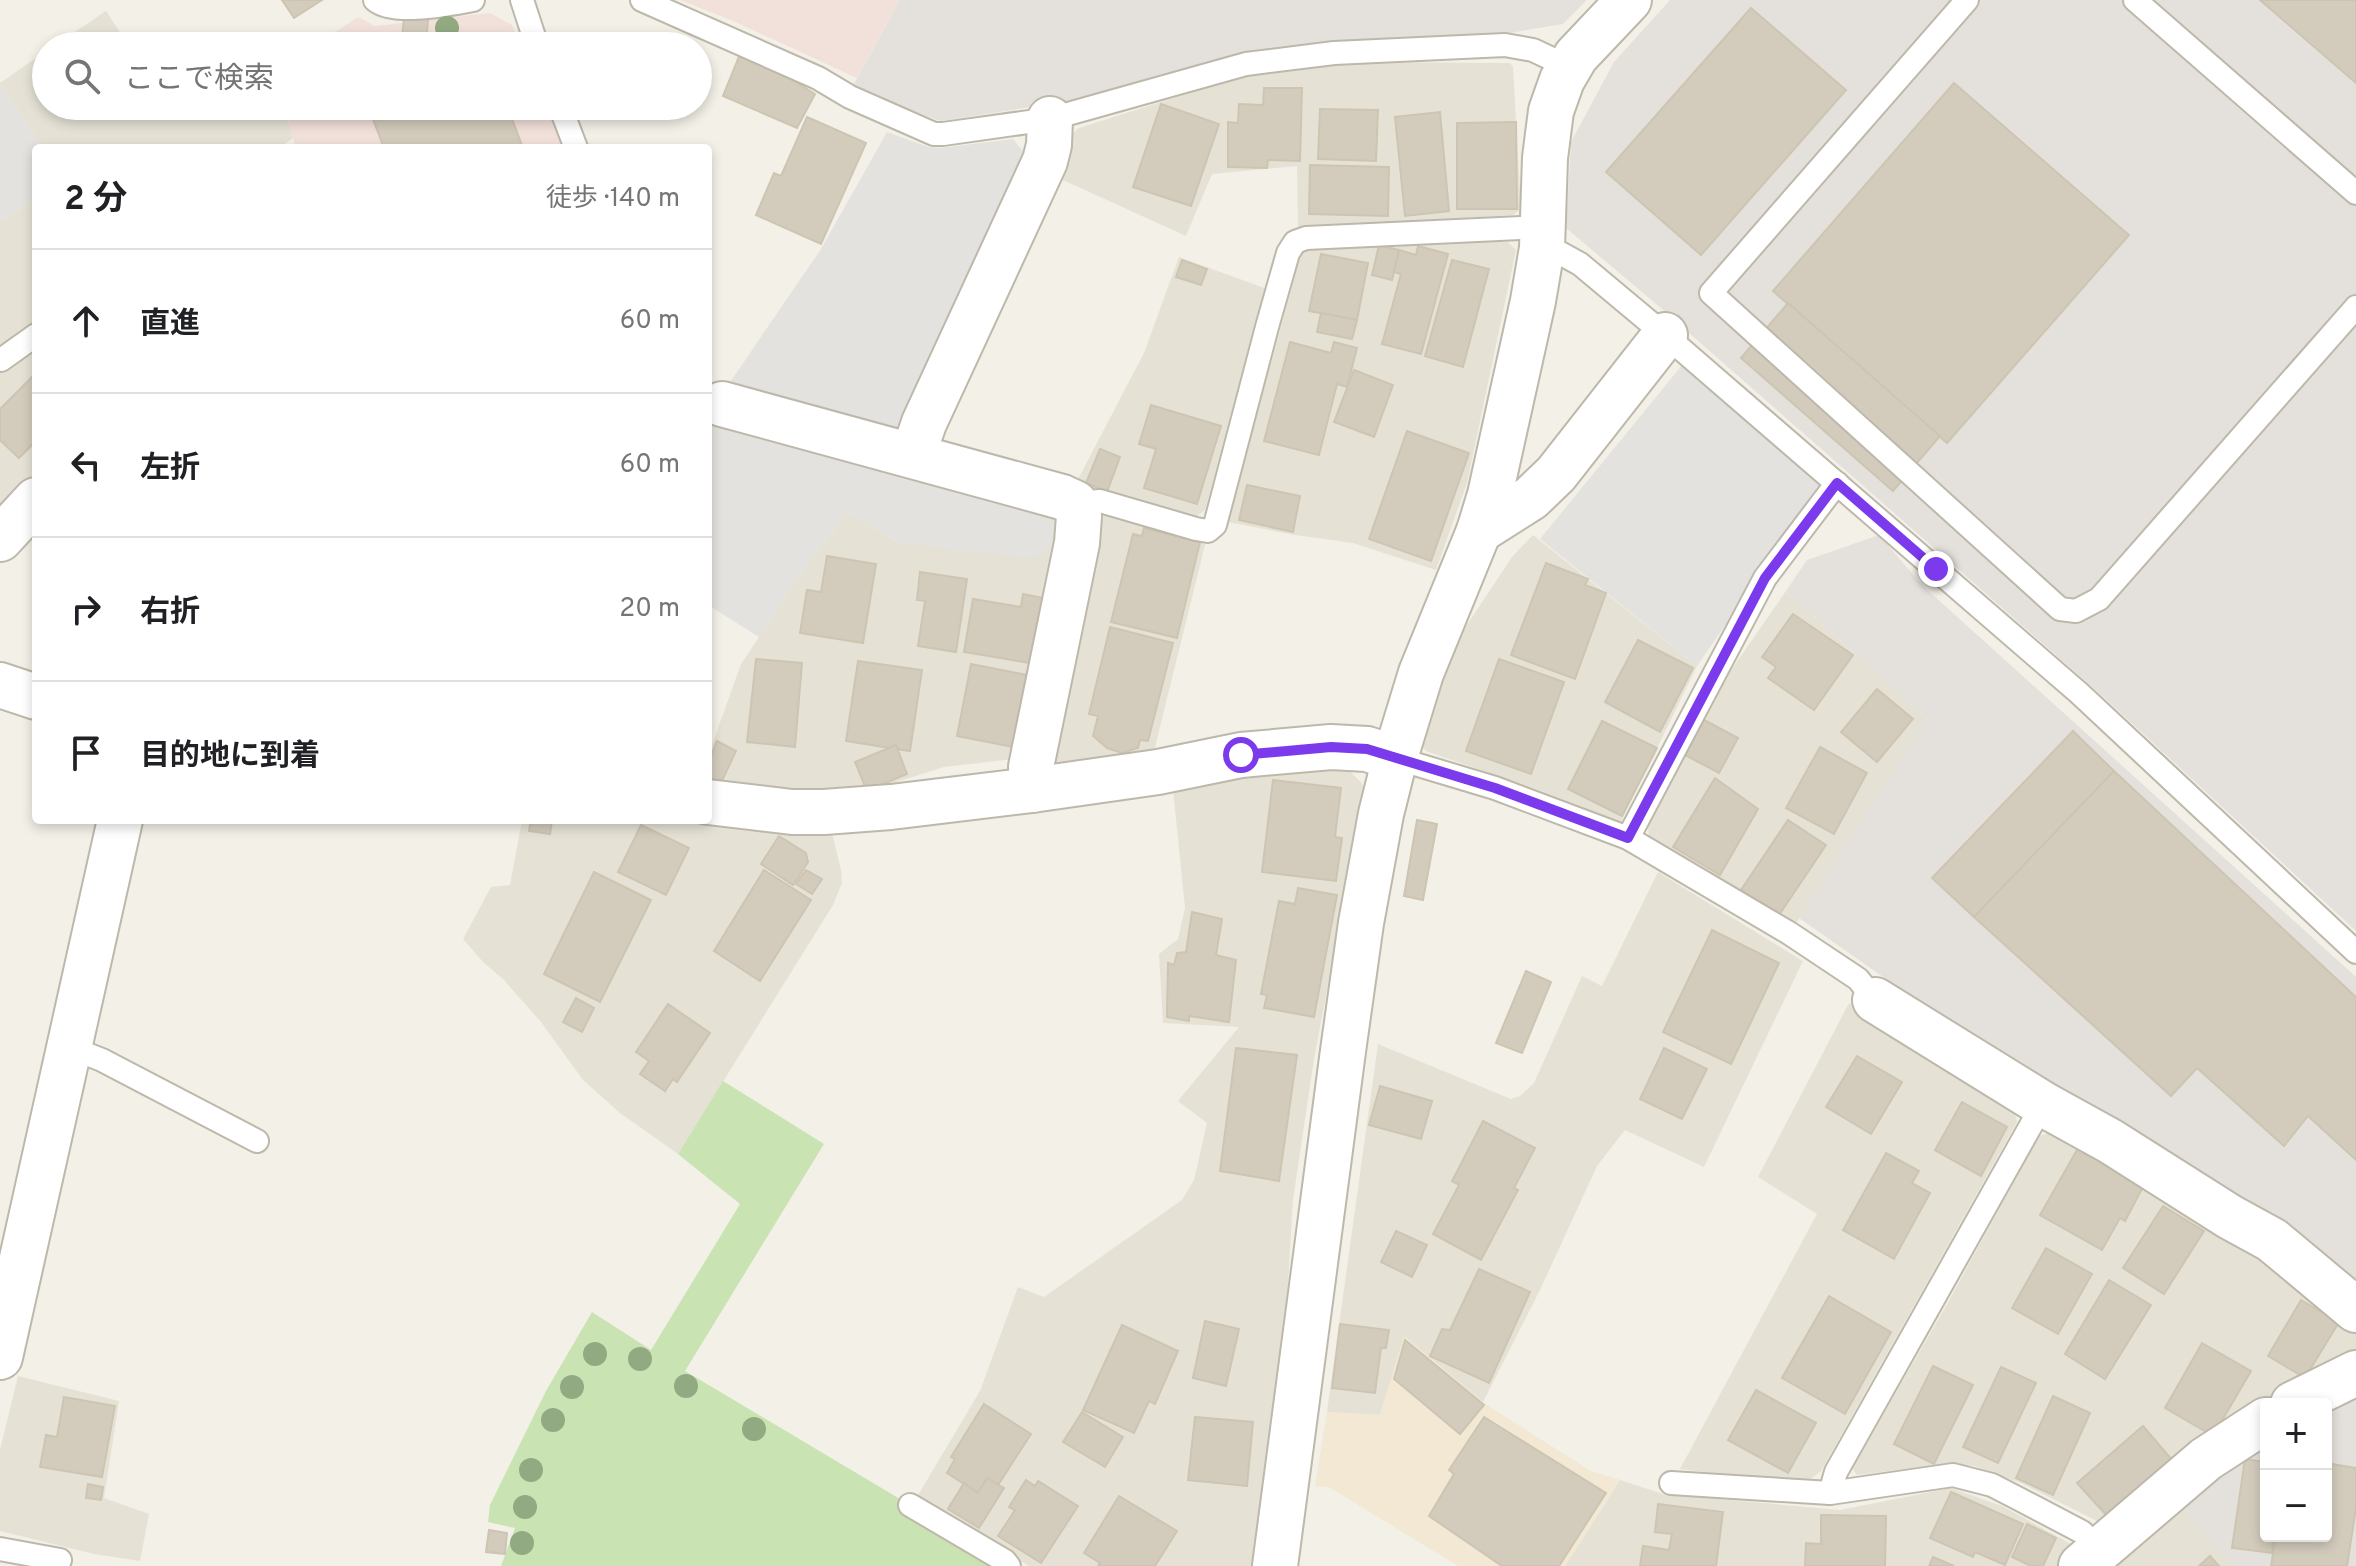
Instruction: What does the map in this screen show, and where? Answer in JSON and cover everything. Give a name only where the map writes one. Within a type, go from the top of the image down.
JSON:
[{"type":"street","points":[[1275,1566],[1361,923],[1381,814],[1421,673],[1479,531],[1490,495],[1531,314],[1542,237],[1547,133],[1556,94],[1576,56],[1629,0]]},
{"type":"street","points":[[913,455],[924,423],[1045,161],[1050,119]]},
{"type":"street","points":[[1479,531],[1531,498],[1556,474],[1665,335]]},
{"type":"street","points":[[715,400],[1075,503],[1079,516],[1077,543],[1031,767],[1032,790]]},
{"type":"street","points":[[0,539],[32,504]]},
{"type":"street","points":[[0,685],[32,696]]},
{"type":"street","points":[[712,802],[792,812],[824,812],[1032,790],[1158,772],[1241,755],[1331,747],[1367,749],[1395,758]]},
{"type":"street","points":[[0,1357],[119,824]]},
{"type":"street","points":[[1875,1000],[2272,1240],[2356,1310]]},
{"type":"street","points":[[2305,1398],[2356,1373]]},
{"type":"street","points":[[2090,1557],[2206,1459],[2260,1424]]},
{"type":"lane","points":[[375,0],[382,6],[395,7],[441,6],[473,0]]},
{"type":"lane","points":[[522,0],[532,32]]},
{"type":"lane","points":[[642,0],[818,78],[850,97],[934,134],[1050,119],[1246,64],[1334,53],[1505,45],[1533,50],[1569,67]]},
{"type":"lane","points":[[1967,0],[1711,293],[2060,609],[2076,611],[2099,599],[2356,307]]},
{"type":"lane","points":[[2135,0],[2356,193]]},
{"type":"lane","points":[[565,120],[574,144]]},
{"type":"lane","points":[[1075,503],[1100,501],[1208,531],[1215,525],[1267,327],[1288,253],[1295,242],[1306,238],[1514,226],[1542,237],[1560,253],[1580,264],[1837,483],[2079,693],[2356,952]]},
{"type":"lane","points":[[1,360],[32,338]]},
{"type":"lane","points":[[1628,838],[1765,578],[1837,483]]},
{"type":"lane","points":[[1395,758],[1495,788],[1628,838],[1801,941],[1858,979],[1875,1000]]},
{"type":"lane","points":[[69,1047],[102,1060],[257,1141]]},
{"type":"lane","points":[[1830,1493],[1836,1472],[2043,1104]]},
{"type":"lane","points":[[1671,1483],[1830,1493],[1939,1476],[1970,1478],[1992,1485],[2082,1532],[2090,1557]]},
{"type":"lane","points":[[910,1505],[1009,1566]]},
{"type":"lane","points":[[0,1549],[60,1560]]},
{"type":"shaded area","points":[[680,0],[900,0],[857,78]]},
{"type":"shaded area","points":[[900,0],[1587,0],[1563,24],[1498,35],[1241,53],[1104,93],[941,121],[898,106],[854,84]]},
{"type":"shaded area","points":[[1670,0],[2356,0],[2356,931],[2098,692],[1566,228],[1571,142],[1614,62]]},
{"type":"shaded area","points":[[106,11],[120,32],[75,32]]},
{"type":"shaded area","points":[[490,13],[512,25],[515,32],[335,32],[358,17],[375,26]]},
{"type":"shaded area","points":[[32,61],[32,120],[288,120],[293,138],[285,144],[40,144],[0,83]]},
{"type":"shaded area","points":[[1332,62],[1510,63],[1513,67],[1521,209],[1513,215],[1298,228],[1297,166],[1212,174],[1186,236],[1054,176],[1072,134],[1079,128],[1234,79]]},
{"type":"shaded area","points":[[0,83],[40,144],[32,144],[32,202],[0,222]]},
{"type":"shaded area","points":[[288,120],[552,120],[561,144],[295,144]]},
{"type":"shaded area","points":[[887,132],[928,147],[940,148],[1013,139],[1030,160],[909,427],[890,436],[724,391],[821,249]]},
{"type":"shaded area","points":[[32,202],[32,477],[0,510],[0,222]]},
{"type":"shaded area","points":[[1402,240],[1508,242],[1516,250],[1467,483],[1436,570],[1353,543],[1228,522],[1301,253],[1307,247]]},
{"type":"shaded area","points":[[1179,257],[1267,289],[1205,510],[1196,517],[1075,485],[1144,353]]},
{"type":"shaded area","points":[[1683,364],[1823,482],[1823,492],[1764,569],[1697,666],[1540,539]]},
{"type":"shaded area","points":[[712,420],[1054,510],[1064,527],[1062,545],[1032,558],[900,543],[846,512],[759,637],[712,608]]},
{"type":"shaded area","points":[[846,512],[900,543],[1062,545],[1013,759],[944,767],[858,794],[797,794],[712,783],[712,745],[741,664],[815,553],[837,529]]},
{"type":"shaded area","points":[[1101,513],[1206,541],[1154,751],[1051,766],[1089,518]]},
{"type":"shaded area","points":[[1533,535],[1697,666],[1621,822],[1426,751],[1423,747],[1455,643],[1512,557]]},
{"type":"shaded area","points":[[1879,535],[1922,585],[2356,977],[2356,1289],[1986,1049],[1799,918],[1927,719],[1786,591],[1807,560]]},
{"type":"shaded area","points":[[1786,591],[1927,719],[1795,925],[1649,837],[1648,825],[1718,689]]},
{"type":"shaded area","points":[[1347,768],[1365,787],[1314,1059],[1293,1200],[1278,1395],[1255,1566],[1029,1566],[917,1497],[980,1391],[1018,1287],[1044,1297],[1182,1200],[1194,1180],[1207,1123],[1178,1101],[1239,1027],[1163,1023],[1159,954],[1178,939],[1185,908],[1173,789],[1268,772]]},
{"type":"shaded area","points":[[712,822],[831,829],[842,883],[833,905],[678,1154],[620,1113],[583,1080],[541,1022],[463,939],[491,887],[510,885],[521,824]]},
{"type":"shaded area","points":[[1658,872],[1803,961],[1704,1167],[1625,1130],[1597,1166],[1540,1290],[1483,1402],[1405,1337],[1380,1415],[1327,1412],[1378,1044],[1511,1099],[1520,1096],[1534,1083],[1582,976],[1602,986]]},
{"type":"shaded area","points":[[1849,1003],[1924,1055],[2013,1107],[2017,1122],[1821,1471],[1805,1484],[1680,1469],[1817,1214],[1758,1177]]},
{"type":"shaded area","points":[[2057,1130],[2262,1249],[2356,1332],[2356,1357],[2272,1398],[2260,1398],[2260,1404],[2247,1410],[2103,1524],[2021,1483],[1974,1466],[1944,1464],[1857,1475],[1852,1468],[2039,1136]]},
{"type":"shaded area","points":[[1404,1336],[1487,1405],[1589,1470],[1620,1480],[1565,1566],[1458,1566],[1329,1487],[1315,1486],[1327,1412],[1380,1415]]},
{"type":"shaded area","points":[[18,1376],[119,1401],[104,1498],[149,1514],[140,1561],[94,1554],[0,1531],[0,1450]]},
{"type":"shaded area","points":[[2356,1395],[2356,1566],[2231,1566],[2181,1504],[2260,1445],[2260,1542],[2332,1542],[2332,1407]]},
{"type":"shaded area","points":[[1620,1480],[1663,1494],[1840,1510],[1951,1488],[2002,1506],[2073,1545],[2075,1551],[2059,1566],[1565,1566]]},
{"type":"shaded area","points":[[2181,1504],[2231,1566],[2109,1566]]},
{"type":"green space","points":[[723,1081],[824,1144],[685,1371],[910,1505],[906,1515],[989,1566],[501,1566],[515,1528],[488,1522],[490,1505],[546,1391],[592,1312],[651,1350],[740,1204],[678,1154]]},
{"type":"building","points":[[282,0],[322,0],[294,18]]},
{"type":"building","points":[[406,0],[430,0],[427,32],[403,32]]},
{"type":"building","points":[[2260,0],[2356,0],[2356,83]]},
{"type":"building","points":[[1751,8],[1846,90],[1701,255],[1606,172]]},
{"type":"building","points":[[740,54],[783,74],[815,94],[797,128],[723,96]]},
{"type":"building","points":[[1954,83],[2129,235],[1947,443],[1773,291]]},
{"type":"building","points":[[1264,88],[1302,88],[1300,161],[1268,160],[1267,168],[1228,167],[1228,122],[1238,123],[1239,104],[1263,105]]},
{"type":"building","points":[[1161,104],[1219,124],[1191,206],[1133,187]]},
{"type":"building","points":[[1320,109],[1378,110],[1376,161],[1318,159]]},
{"type":"building","points":[[1440,112],[1449,211],[1405,216],[1395,117]]},
{"type":"building","points":[[807,117],[866,143],[821,244],[756,215],[774,173],[781,176]]},
{"type":"building","points":[[373,120],[512,120],[521,144],[382,144]]},
{"type":"building","points":[[1516,122],[1517,209],[1457,209],[1457,123]]},
{"type":"building","points":[[1310,165],[1389,167],[1388,216],[1309,214]]},
{"type":"building","points":[[1379,245],[1399,250],[1392,280],[1372,275]]},
{"type":"building","points":[[1418,246],[1448,254],[1421,354],[1382,344],[1401,274],[1394,272],[1399,250],[1416,255]]},
{"type":"building","points":[[1321,254],[1368,263],[1357,320],[1309,311]]},
{"type":"building","points":[[1182,260],[1207,269],[1201,285],[1176,277]]},
{"type":"building","points":[[1452,260],[1489,269],[1463,367],[1425,356]]},
{"type":"building","points":[[1788,303],[1940,436],[1893,491],[1741,358]]},
{"type":"building","points":[[1321,313],[1357,320],[1352,339],[1317,332]]},
{"type":"building","points":[[1290,342],[1331,353],[1334,342],[1357,348],[1347,387],[1337,384],[1319,455],[1264,441]]},
{"type":"building","points":[[1354,370],[1393,385],[1374,437],[1334,422]]},
{"type":"building","points":[[32,377],[32,445],[19,458],[0,440],[0,409]]},
{"type":"building","points":[[1151,405],[1221,426],[1197,504],[1144,488],[1156,449],[1139,444]]},
{"type":"building","points":[[1407,431],[1469,453],[1431,561],[1369,539]]},
{"type":"building","points":[[1100,449],[1120,457],[1107,492],[1086,483]]},
{"type":"building","points":[[1247,485],[1300,496],[1293,532],[1239,520]]},
{"type":"building","points":[[1144,528],[1200,542],[1177,638],[1111,622],[1133,534],[1142,536]]},
{"type":"building","points":[[827,556],[876,564],[863,643],[800,633],[807,590],[821,592]]},
{"type":"building","points":[[1546,563],[1588,579],[1585,585],[1606,593],[1575,679],[1511,655]]},
{"type":"building","points":[[920,572],[967,579],[956,652],[918,646],[925,601],[917,600]]},
{"type":"building","points":[[1023,594],[1048,599],[1036,664],[964,652],[973,599],[1021,607]]},
{"type":"building","points":[[1793,614],[1853,655],[1814,710],[1768,678],[1776,667],[1762,657]]},
{"type":"building","points":[[1110,627],[1173,643],[1148,741],[1140,740],[1138,748],[1122,753],[1107,748],[1093,736],[1098,716],[1089,714]]},
{"type":"building","points":[[1638,640],[1693,668],[1660,732],[1605,702]]},
{"type":"building","points":[[756,659],[802,663],[795,747],[747,742]]},
{"type":"building","points":[[1499,659],[1564,682],[1531,774],[1466,751]]},
{"type":"building","points":[[858,661],[922,670],[910,751],[897,749],[896,745],[889,748],[846,741]]},
{"type":"building","points":[[971,664],[1032,676],[1018,748],[957,736]]},
{"type":"building","points":[[1877,689],[1913,719],[1877,762],[1841,732]]},
{"type":"building","points":[[1704,720],[1738,738],[1719,773],[1685,755]]},
{"type":"building","points":[[1602,721],[1657,748],[1622,816],[1568,789]]},
{"type":"building","points":[[2073,731],[2114,771],[1974,917],[1932,878]]},
{"type":"building","points":[[717,741],[736,751],[721,783],[712,779],[712,753]]},
{"type":"building","points":[[896,745],[907,774],[867,791],[855,762]]},
{"type":"building","points":[[1820,747],[1867,773],[1834,834],[1786,808]]},
{"type":"building","points":[[2114,771],[2356,997],[2356,1160],[2308,1116],[2284,1146],[2197,1068],[2171,1096],[1974,917]]},
{"type":"building","points":[[1715,778],[1758,809],[1720,875],[1673,847]]},
{"type":"building","points":[[1273,780],[1341,788],[1335,837],[1342,838],[1336,881],[1262,872]]},
{"type":"building","points":[[1417,820],[1437,824],[1423,900],[1404,896]]},
{"type":"building","points":[[1788,820],[1826,845],[1779,915],[1741,890]]},
{"type":"building","points":[[530,824],[551,824],[550,834],[529,831]]},
{"type":"building","points":[[641,825],[689,848],[666,895],[618,872]]},
{"type":"building","points":[[779,836],[806,853],[808,862],[793,885],[761,864]]},
{"type":"building","points":[[764,870],[811,900],[760,981],[714,951]]},
{"type":"building","points":[[806,870],[822,879],[812,894],[796,884]]},
{"type":"building","points":[[594,872],[651,900],[600,1002],[544,974]]},
{"type":"building","points":[[1298,888],[1337,895],[1314,1017],[1264,1008],[1267,995],[1261,994],[1279,901],[1295,904]]},
{"type":"building","points":[[1192,912],[1222,919],[1216,955],[1236,960],[1229,1022],[1189,1016],[1189,1021],[1167,1017],[1168,963],[1174,965],[1177,953],[1186,952]]},
{"type":"building","points":[[1712,930],[1779,963],[1731,1064],[1663,1032]]},
{"type":"building","points":[[1526,971],[1551,982],[1522,1053],[1496,1043]]},
{"type":"building","points":[[576,998],[594,1008],[582,1032],[563,1022]]},
{"type":"building","points":[[668,1004],[710,1033],[677,1082],[673,1079],[665,1091],[640,1074],[649,1061],[636,1052]]},
{"type":"building","points":[[1236,1048],[1297,1055],[1279,1181],[1220,1171]]},
{"type":"building","points":[[1664,1048],[1707,1069],[1682,1119],[1640,1099]]},
{"type":"building","points":[[1857,1056],[1902,1082],[1871,1134],[1826,1107]]},
{"type":"building","points":[[1380,1086],[1432,1101],[1421,1139],[1369,1125]]},
{"type":"building","points":[[1962,1102],[2007,1127],[1981,1176],[1935,1150]]},
{"type":"building","points":[[1483,1121],[1535,1148],[1514,1188],[1518,1190],[1481,1260],[1433,1234],[1459,1185],[1452,1181]]},
{"type":"building","points":[[2078,1148],[2144,1185],[2125,1221],[2120,1218],[2102,1250],[2040,1215]]},
{"type":"building","points":[[1886,1153],[1919,1171],[1912,1183],[1930,1193],[1894,1259],[1843,1230]]},
{"type":"building","points":[[2163,1206],[2204,1231],[2164,1294],[2123,1268]]},
{"type":"building","points":[[1396,1231],[1427,1245],[1412,1277],[1381,1262]]},
{"type":"building","points":[[2046,1248],[2092,1274],[2058,1334],[2012,1308]]},
{"type":"building","points":[[1479,1269],[1530,1292],[1489,1383],[1430,1356],[1442,1329],[1450,1330]]},
{"type":"building","points":[[2109,1280],[2151,1305],[2105,1379],[2065,1354]]},
{"type":"building","points":[[1829,1296],[1891,1332],[1845,1414],[1782,1378]]},
{"type":"building","points":[[2301,1300],[2339,1322],[2305,1378],[2268,1356]]},
{"type":"building","points":[[1205,1321],[1239,1329],[1226,1386],[1193,1378]]},
{"type":"building","points":[[1340,1324],[1389,1330],[1386,1348],[1381,1348],[1375,1393],[1332,1388]]},
{"type":"building","points":[[1122,1325],[1178,1351],[1155,1404],[1149,1401],[1134,1433],[1083,1410]]},
{"type":"building","points":[[1405,1340],[1484,1405],[1460,1434],[1394,1379]]},
{"type":"building","points":[[2202,1343],[2251,1371],[2213,1436],[2165,1408]]},
{"type":"building","points":[[1933,1366],[1973,1385],[1934,1464],[1894,1444]]},
{"type":"building","points":[[2001,1367],[2036,1383],[1998,1463],[1963,1447]]},
{"type":"building","points":[[1756,1390],[1816,1423],[1788,1473],[1728,1440]]},
{"type":"building","points":[[2053,1396],[2090,1413],[2053,1495],[2016,1478]]},
{"type":"building","points":[[64,1397],[115,1406],[102,1477],[40,1467],[46,1435],[57,1437]]},
{"type":"building","points":[[984,1404],[1031,1434],[998,1485],[987,1478],[978,1493],[947,1473],[955,1459],[951,1457]]},
{"type":"building","points":[[1082,1412],[1123,1437],[1105,1467],[1063,1442]]},
{"type":"building","points":[[1195,1417],[1253,1422],[1247,1486],[1188,1480]]},
{"type":"building","points":[[1484,1417],[1606,1493],[1559,1566],[1502,1566],[1429,1516],[1454,1474],[1449,1470]]},
{"type":"building","points":[[2143,1426],[2173,1461],[2108,1517],[2077,1483]]},
{"type":"building","points":[[2245,1459],[2260,1461],[2260,1542],[2273,1542],[2272,1553],[2232,1548]]},
{"type":"building","points":[[2332,1464],[2356,1468],[2356,1508],[2347,1566],[2271,1566],[2275,1542],[2332,1542]]},
{"type":"building","points":[[987,1478],[1004,1488],[979,1528],[948,1509],[964,1483],[978,1493]]},
{"type":"building","points":[[1026,1480],[1035,1486],[1038,1481],[1078,1506],[1041,1563],[998,1536],[1015,1510],[1009,1507]]},
{"type":"building","points":[[88,1484],[103,1487],[101,1500],[86,1498]]},
{"type":"building","points":[[1951,1492],[2023,1524],[2005,1565],[1975,1552],[1973,1557],[1930,1538]]},
{"type":"building","points":[[1119,1496],[1177,1531],[1155,1566],[1098,1566],[1100,1563],[1084,1553]]},
{"type":"building","points":[[1658,1504],[1723,1512],[1716,1566],[1640,1566],[1643,1546],[1669,1550],[1672,1534],[1655,1532]]},
{"type":"building","points":[[1821,1515],[1886,1516],[1885,1566],[1805,1566],[1806,1543],[1821,1544]]},
{"type":"building","points":[[2027,1524],[2056,1538],[2043,1566],[2031,1566],[2012,1557]]},
{"type":"building","points":[[489,1530],[507,1533],[505,1554],[486,1552]]},
{"type":"building","points":[[2210,1556],[2219,1566],[2199,1566]]},
{"type":"building","points":[[1933,1557],[1954,1566],[1929,1566]]},
{"type":"route","points":[[1241,755],[1331,747],[1367,749],[1495,788],[1628,838],[1765,578],[1837,483],[1936,569]]}]
